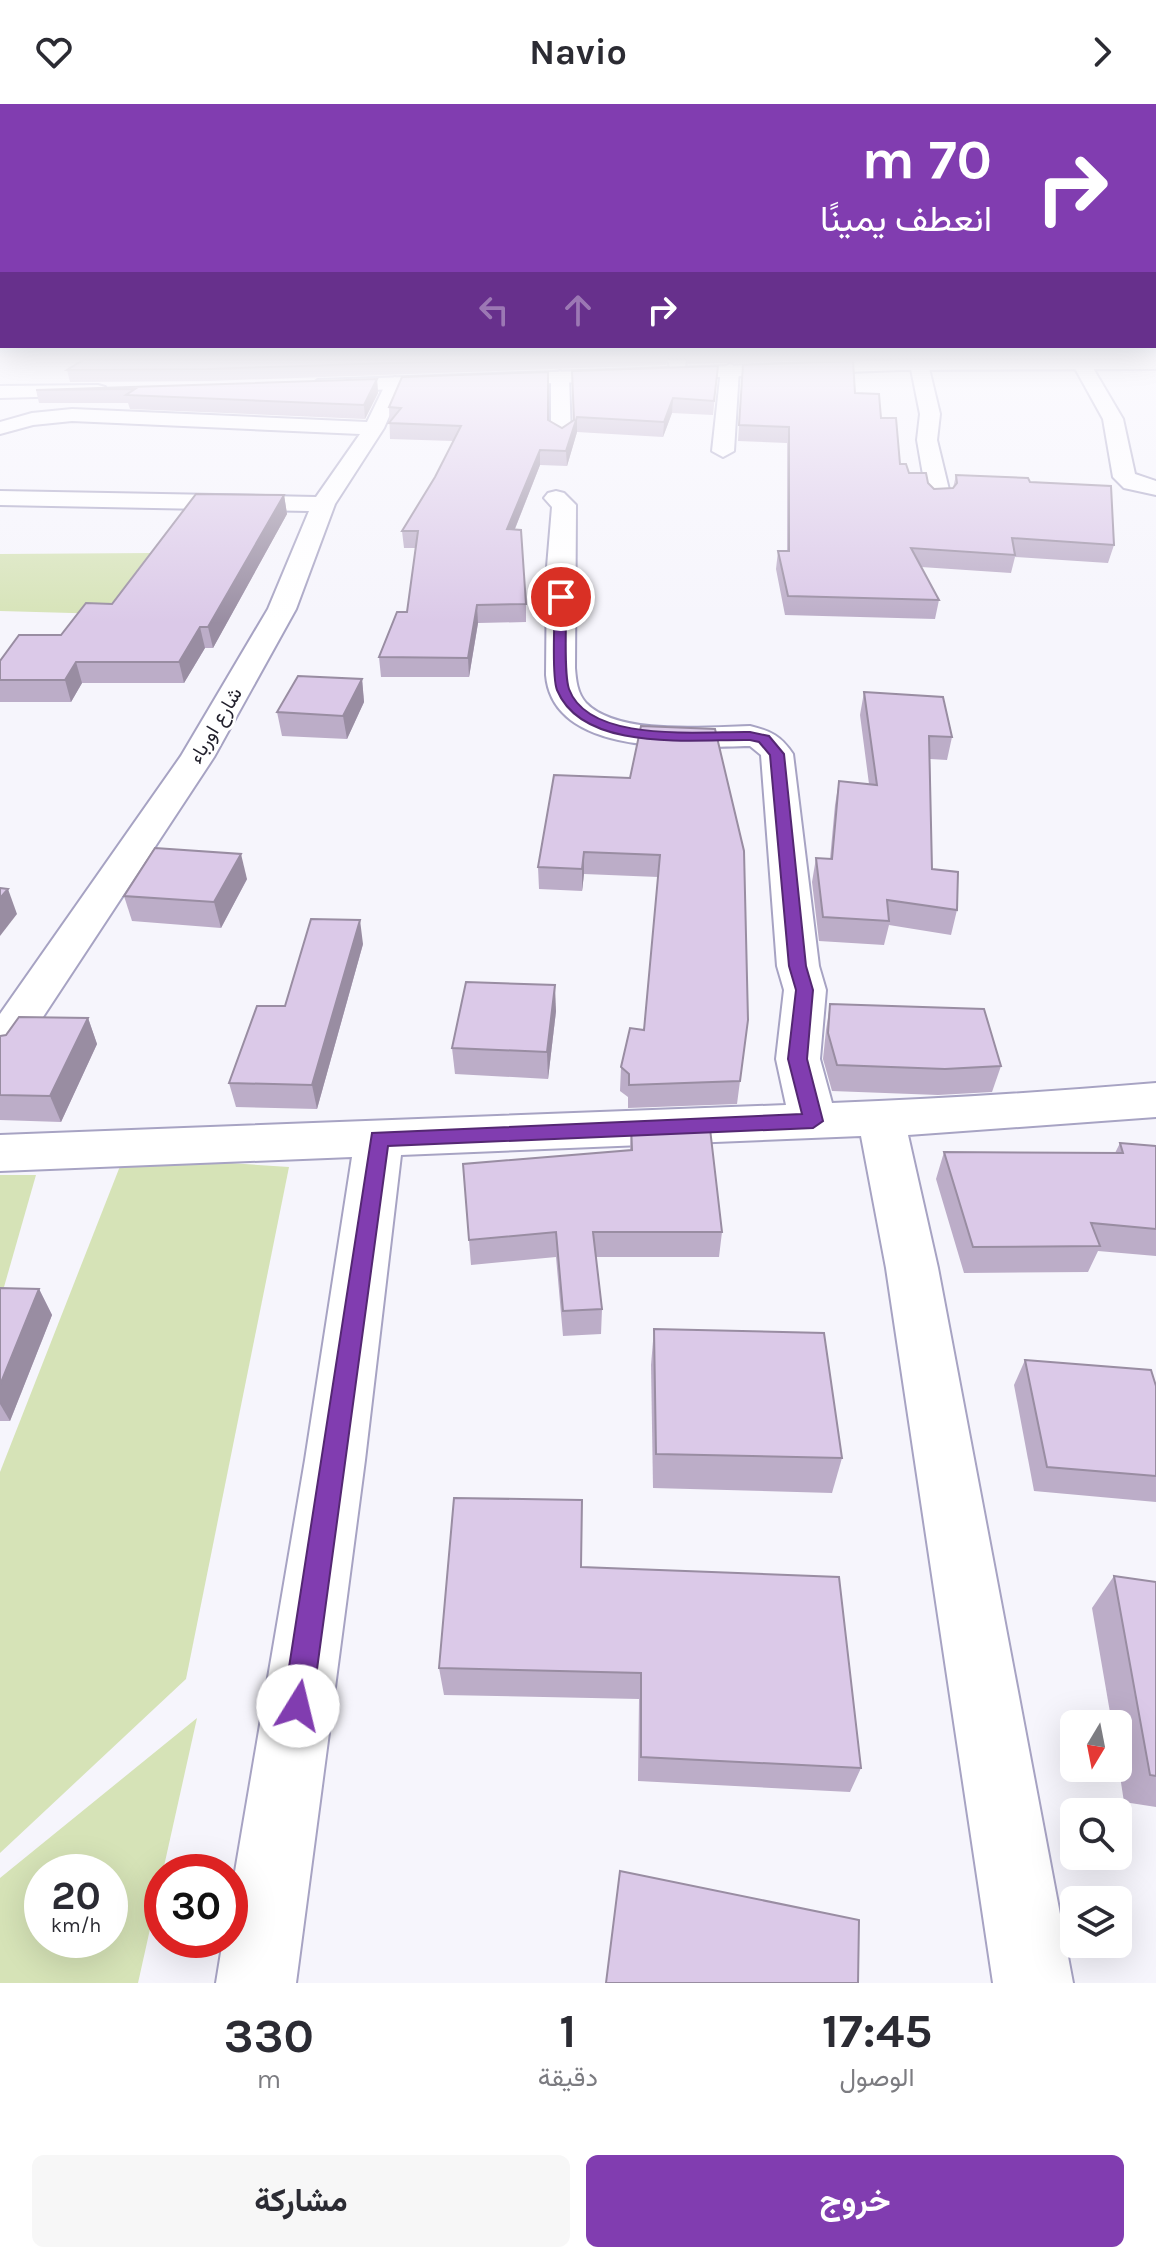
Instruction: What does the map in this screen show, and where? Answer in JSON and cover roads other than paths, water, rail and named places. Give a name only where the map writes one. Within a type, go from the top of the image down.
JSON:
[{"type":"street","name":"شارع اورباء","points":[[0,1047],[197,757],[282,609],[323,504],[361,448]]},
{"type":"street","points":[[929,448],[939,498]]},
{"type":"street","points":[[1118,448],[1124,477],[1132,483],[1156,488]]},
{"type":"street","points":[[0,498],[323,504]]},
{"type":"street","points":[[556,498],[564,505],[559,545],[562,688],[575,708],[611,730],[631,734],[750,736],[764,739],[777,754],[798,966],[805,990],[798,1059],[813,1121]]},
{"type":"street","points":[[0,1153],[880,1116],[973,1115],[1156,1100]]},
{"type":"street","points":[[880,1116],[912,1268],[1033,1983]]},
{"type":"street","points":[[256,1983],[335,1460],[379,1139]]}]
